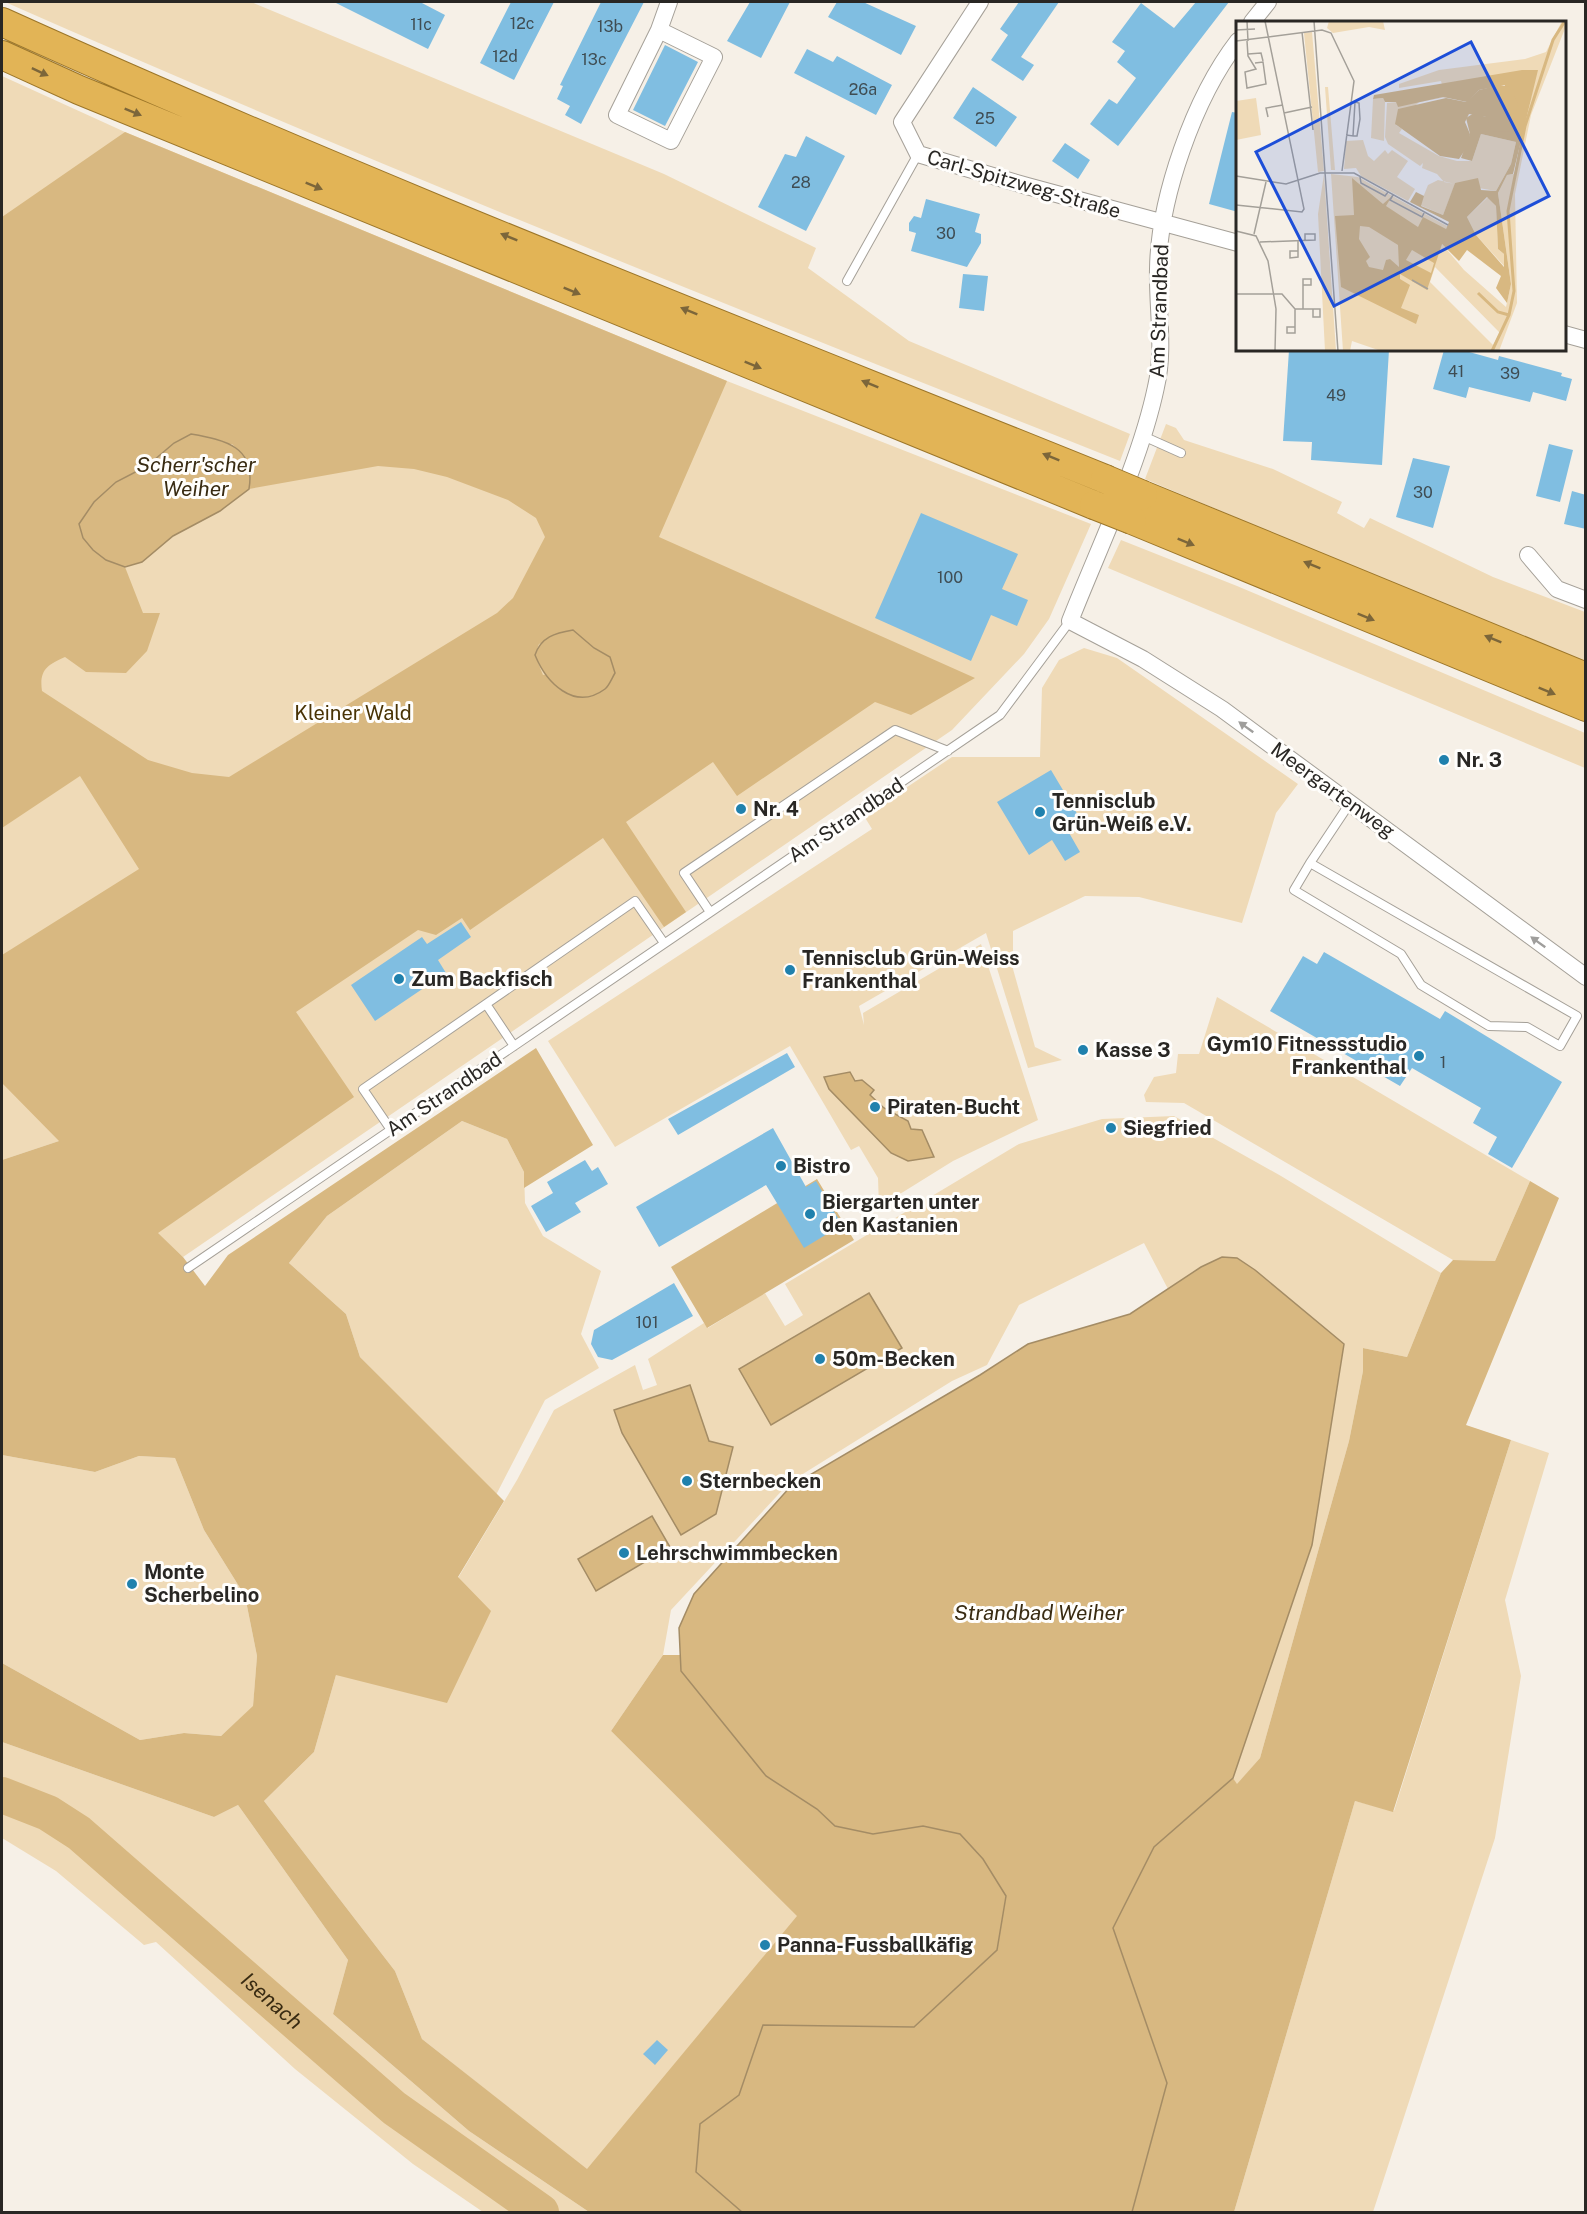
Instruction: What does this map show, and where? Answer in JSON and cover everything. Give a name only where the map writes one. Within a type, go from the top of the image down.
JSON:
[{"type":"highway","points":[[2,22],[1099,492]]},
{"type":"highway","points":[[2,55],[79,90],[1138,508],[1586,677]]},
{"type":"highway","points":[[1138,508],[1586,707]]},
{"type":"street","points":[[659,30],[714,57],[671,141],[616,115],[659,30],[669,2]]},
{"type":"street","name":"Carl-Spitzweg-Straße","points":[[980,2],[902,122],[918,154],[1164,223]]},
{"type":"street","points":[[1253,21],[1268,2]]},
{"type":"street","points":[[1164,223],[1178,159],[1196,110],[1226,56],[1236,44]]},
{"type":"street","name":"Am Strandbad","points":[[1070,621],[1143,435],[1160,368],[1158,267],[1164,223],[1236,242]]},
{"type":"street","points":[[1566,335],[1586,340]]},
{"type":"street","points":[[1528,555],[1557,589],[1586,600]]},
{"type":"street","name":"Meergartenweg","points":[[1070,621],[1143,658],[1222,709],[1586,977]]},
{"type":"lane","points":[[847,281],[918,154]]},
{"type":"lane","points":[[1143,435],[1181,453]]},
{"type":"lane","name":"Am Strandbad","points":[[188,1268],[1000,715],[1070,621]]},
{"type":"lane","points":[[710,912],[684,873],[895,730],[948,751]]},
{"type":"lane","points":[[1310,863],[1577,1016],[1560,1046],[1527,1027],[1490,1026],[1421,986],[1401,954],[1294,890],[1310,863],[1350,803]]},
{"type":"lane","points":[[391,1130],[363,1089],[635,901],[664,944]]},
{"type":"lane","points":[[486,1004],[514,1046]]},
{"type":"green space","points":[[5,2],[251,2],[664,174],[816,248],[808,268],[909,341],[1130,434],[1120,461],[421,179]]},
{"type":"green space","name":"Kleiner Wald","points":[[2,76],[125,132],[727,381],[1091,524],[1049,619],[1024,654],[952,730],[183,1257],[59,1141],[2,1160]]},
{"type":"green space","name":"Kleiner Wald","points":[[125,132],[727,381],[659,537],[975,678],[911,715],[875,702],[737,796],[713,762],[626,822],[686,912],[664,927],[603,838],[470,930],[462,918],[436,935],[418,930],[296,1012],[354,1097],[158,1233],[183,1257],[205,1286],[228,1255],[536,1048],[593,1145],[524,1188],[524,1172],[507,1139],[462,1121],[327,1216],[289,1263],[346,1314],[360,1357],[504,1501],[458,1577],[491,1611],[447,1703],[336,1675],[314,1752],[264,1801],[395,1971],[422,2039],[587,2169],[797,1916],[611,1731],[663,1655],[680,1655],[681,1671],[766,1776],[817,1809],[835,1826],[873,1834],[923,1826],[960,1834],[983,1859],[1006,1896],[997,1950],[914,2027],[763,2025],[739,2095],[700,2124],[696,2172],[742,2212],[589,2212],[469,2131],[333,2014],[348,1960],[238,1805],[214,1817],[2,1742],[2,1663],[140,1740],[184,1733],[221,1736],[253,1706],[257,1656],[245,1596],[204,1530],[175,1458],[139,1456],[95,1472],[2,1455],[2,1160],[59,1141],[2,1083],[2,955],[139,869],[80,776],[2,828],[2,217]],"holes":[[[174,443],[232,444],[247,464],[250,476],[249,489],[378,466],[414,469],[447,477],[508,500],[536,518],[545,537],[513,598],[497,613],[229,777],[192,773],[148,760],[42,691],[41,684],[46,669],[65,657],[86,672],[126,673],[147,651],[160,613],[143,613],[125,567],[106,560],[116,482],[147,466]],[[573,630],[594,648],[610,657],[543,675],[535,655],[539,644]]]},
{"type":"green space","points":[[1166,424],[1176,428],[1184,440],[1273,469],[1342,502],[1337,513],[1364,528],[1370,518],[1493,577],[1585,612],[1585,665],[1145,479]]},
{"type":"green space","points":[[1121,540],[1237,586],[1585,733],[1585,768],[1108,568]]},
{"type":"green space","points":[[1084,648],[1117,658],[1298,784],[1276,813],[1242,923],[1139,897],[1085,896],[1013,931],[1013,969],[1035,1047],[1062,1060],[1028,1068],[986,933],[859,1006],[864,1025],[863,1013],[981,944],[1038,1120],[953,1161],[879,1207],[878,1178],[859,1146],[851,1150],[790,1046],[615,1147],[548,1041],[872,829],[864,816],[952,757],[1040,757],[1042,688],[1059,660]]},
{"type":"green space","points":[[1217,997],[1530,1181],[1495,1261],[1453,1260],[1184,1103],[1146,1102],[1144,1095],[1154,1077],[1176,1073],[1178,1054],[1199,1054]]},
{"type":"green space","points":[[1174,1116],[1281,1176],[1441,1273],[1407,1357],[1363,1348],[1363,1371],[1349,1441],[1260,1758],[1237,1785],[1233,1778],[1312,1545],[1344,1344],[1237,1258],[1222,1257],[1168,1289],[1144,1243],[1019,1305],[987,1365],[952,1381],[790,1482],[671,1610],[663,1655],[611,1731],[798,1916],[587,2170],[422,2039],[395,1971],[264,1801],[314,1752],[336,1675],[458,1578],[517,1480],[554,1410],[635,1365],[643,1390],[657,1385],[648,1359],[704,1323],[708,1328],[765,1293],[785,1326],[803,1315],[785,1284],[1019,1144],[1102,1119]]},
{"type":"green space","points":[[462,1121],[507,1139],[524,1172],[525,1203],[543,1236],[601,1271],[581,1334],[599,1368],[545,1400],[496,1495],[360,1357],[346,1314],[289,1263],[327,1216]]},
{"type":"green space","points":[[817,1179],[854,1240],[707,1328],[671,1267]]},
{"type":"green space","points":[[1530,1181],[1559,1198],[1466,1425],[1511,1440],[1393,1812],[1355,1801],[1234,2212],[1132,2212],[1167,2083],[1113,1928],[1154,1847],[1233,1778],[1237,1784],[1260,1758],[1349,1441],[1363,1371],[1363,1348],[1407,1357],[1441,1273],[1453,1260],[1495,1261]]},
{"type":"green space","points":[[1511,1440],[1549,1453],[1505,1600],[1521,1676],[1495,1838],[1373,2212],[1234,2212],[1355,1801],[1394,1811]]},
{"type":"green space","points":[[2,1455],[95,1472],[139,1456],[175,1458],[204,1530],[245,1596],[257,1656],[253,1707],[221,1736],[184,1733],[140,1740],[2,1663]]},
{"type":"green space","points":[[2,1742],[214,1817],[238,1805],[348,1960],[333,2014],[469,2131],[589,2212],[483,2212],[413,2164],[295,2069],[156,1942],[144,1945],[56,1871],[2,1838]]},
{"type":"water","name":"Scherr'scher Weiher","points":[[191,434],[216,439],[236,448],[248,464],[249,489],[220,511],[173,536],[142,562],[125,567],[106,560],[83,538],[79,524],[94,502],[116,482],[147,466],[174,443]]},
{"type":"water","points":[[573,630],[594,648],[610,657],[615,673],[606,688],[594,695],[583,697],[562,691],[546,675],[535,655],[545,640]]},
{"type":"water","points":[[850,1072],[855,1081],[862,1080],[874,1090],[870,1095],[884,1108],[908,1121],[911,1129],[922,1130],[934,1157],[908,1161],[891,1153],[829,1089],[824,1077]]},
{"type":"water","name":"Strandbad Weiher","points":[[1222,1257],[1237,1258],[1255,1270],[1344,1344],[1312,1545],[1233,1778],[1154,1847],[1113,1928],[1167,2083],[1132,2212],[742,2212],[696,2172],[700,2124],[739,2095],[763,2025],[914,2027],[997,1950],[1006,1896],[983,1859],[960,1834],[923,1826],[873,1834],[835,1826],[817,1809],[766,1776],[681,1671],[679,1628],[694,1594],[791,1486],[980,1375],[1028,1344],[1130,1314],[1201,1267]]},
{"type":"water","name":"50m-Becken","points":[[869,1293],[902,1348],[771,1425],[739,1369]]},
{"type":"water","name":"Sternbecken","points":[[690,1385],[709,1441],[733,1447],[716,1514],[681,1535],[622,1433],[614,1410]]},
{"type":"water","name":"Lehrschwimmbecken","points":[[652,1516],[670,1547],[596,1591],[578,1559]]},
{"type":"building","points":[[334,2],[420,2],[445,15],[428,49]]},
{"type":"building","points":[[511,2],[554,2],[514,80],[480,63]]},
{"type":"building","points":[[601,2],[644,2],[581,124],[565,115],[570,106],[557,99],[563,86],[560,85]]},
{"type":"building","points":[[750,2],[790,2],[761,58],[727,41]]},
{"type":"building","points":[[837,2],[863,2],[916,26],[901,55],[828,17]]},
{"type":"building","points":[[1019,2],[1059,2],[1021,57],[1034,65],[1023,81],[991,60],[1008,35],[1000,29]]},
{"type":"building","points":[[1196,2],[1229,2],[1118,146],[1090,124],[1109,99],[1117,104],[1136,78],[1117,62],[1125,51],[1112,42],[1141,3],[1174,28]]},
{"type":"building","points":[[665,45],[698,62],[665,126],[633,110]]},
{"type":"building","points":[[807,49],[833,62],[837,56],[892,85],[876,115],[794,73]]},
{"type":"building","points":[[973,87],[1017,117],[996,147],[953,118]]},
{"type":"building","points":[[1232,112],[1236,113],[1236,211],[1209,204]]},
{"type":"building","points":[[806,136],[845,156],[806,231],[758,207],[785,154],[796,157]]},
{"type":"building","points":[[1065,143],[1090,160],[1078,179],[1052,161]]},
{"type":"building","points":[[926,199],[980,214],[975,232],[981,234],[981,243],[967,267],[911,251],[916,233],[909,231],[909,223],[914,216],[921,218]]},
{"type":"building","points":[[963,274],[988,276],[984,311],[959,308]]},
{"type":"building","points":[[1289,351],[1389,351],[1382,465],[1311,460],[1312,442],[1283,441]]},
{"type":"building","points":[[1444,351],[1466,351],[1498,360],[1499,356],[1562,373],[1561,376],[1572,379],[1566,401],[1533,392],[1530,402],[1469,387],[1466,398],[1433,389]]},
{"type":"building","points":[[1549,444],[1573,450],[1560,502],[1536,496]]},
{"type":"building","points":[[1413,458],[1450,466],[1433,528],[1396,517]]},
{"type":"building","points":[[1572,491],[1586,495],[1586,529],[1564,524]]},
{"type":"building","points":[[921,513],[1018,554],[1002,589],[1028,600],[1017,626],[991,615],[971,661],[875,618]]},
{"type":"building","name":"Tennisclub Grün-Weiß e.V.","points":[[1051,770],[1082,822],[1068,831],[1080,852],[1065,861],[1052,840],[1029,855],[997,802]]},
{"type":"building","name":"Zum Backfisch","points":[[461,922],[471,937],[438,960],[446,973],[375,1021],[351,985],[422,937],[427,944]]},
{"type":"building","points":[[1324,952],[1440,1019],[1445,1011],[1562,1082],[1512,1168],[1488,1154],[1497,1137],[1473,1123],[1481,1108],[1412,1068],[1400,1086],[1270,1011],[1303,956],[1317,964]]},
{"type":"building","points":[[787,1053],[795,1067],[678,1135],[668,1119]]},
{"type":"building","points":[[773,1128],[806,1187],[816,1181],[842,1225],[804,1248],[766,1185],[659,1247],[636,1207]]},
{"type":"building","points":[[585,1160],[592,1171],[598,1167],[608,1184],[575,1203],[581,1212],[546,1232],[531,1206],[553,1193],[547,1182]]},
{"type":"building","points":[[674,1283],[693,1316],[612,1360],[598,1357],[591,1344],[594,1330]]},
{"type":"building","points":[[657,2040],[668,2050],[655,2065],[643,2054]]},
{"type":"waterway","name":"Isenach","points":[[2,1795],[48,1813],[79,1833],[394,2108],[541,2212]]},
{"type":"place","name":"Nr. 3","points":[[1444,760]]},
{"type":"place","name":"Nr. 4","points":[[741,809]]},
{"type":"place","name":"Tennisclub Grün-Weiß e.V.","points":[[1040,812]]},
{"type":"place","name":"Tennisclub Grün-Weiss Frankenthal","points":[[790,970]]},
{"type":"place","name":"Zum Backfisch","points":[[399,979]]},
{"type":"place","name":"Kasse 3","points":[[1083,1050]]},
{"type":"place","name":"Gym10 Fitnessstudio Frankenthal","points":[[1419,1056]]},
{"type":"place","name":"Piraten-Bucht","points":[[875,1107]]},
{"type":"place","name":"Siegfried","points":[[1111,1128]]},
{"type":"place","name":"Bistro","points":[[781,1166]]},
{"type":"place","name":"Biergarten unter den Kastanien","points":[[810,1214]]},
{"type":"place","name":"50m-Becken","points":[[820,1359]]},
{"type":"place","name":"Sternbecken","points":[[687,1481]]},
{"type":"place","name":"Lehrschwimmbecken","points":[[624,1553]]},
{"type":"place","name":"Monte Scherbelino","points":[[132,1584]]},
{"type":"place","name":"Panna-Fussballkäfig","points":[[765,1945]]}]
